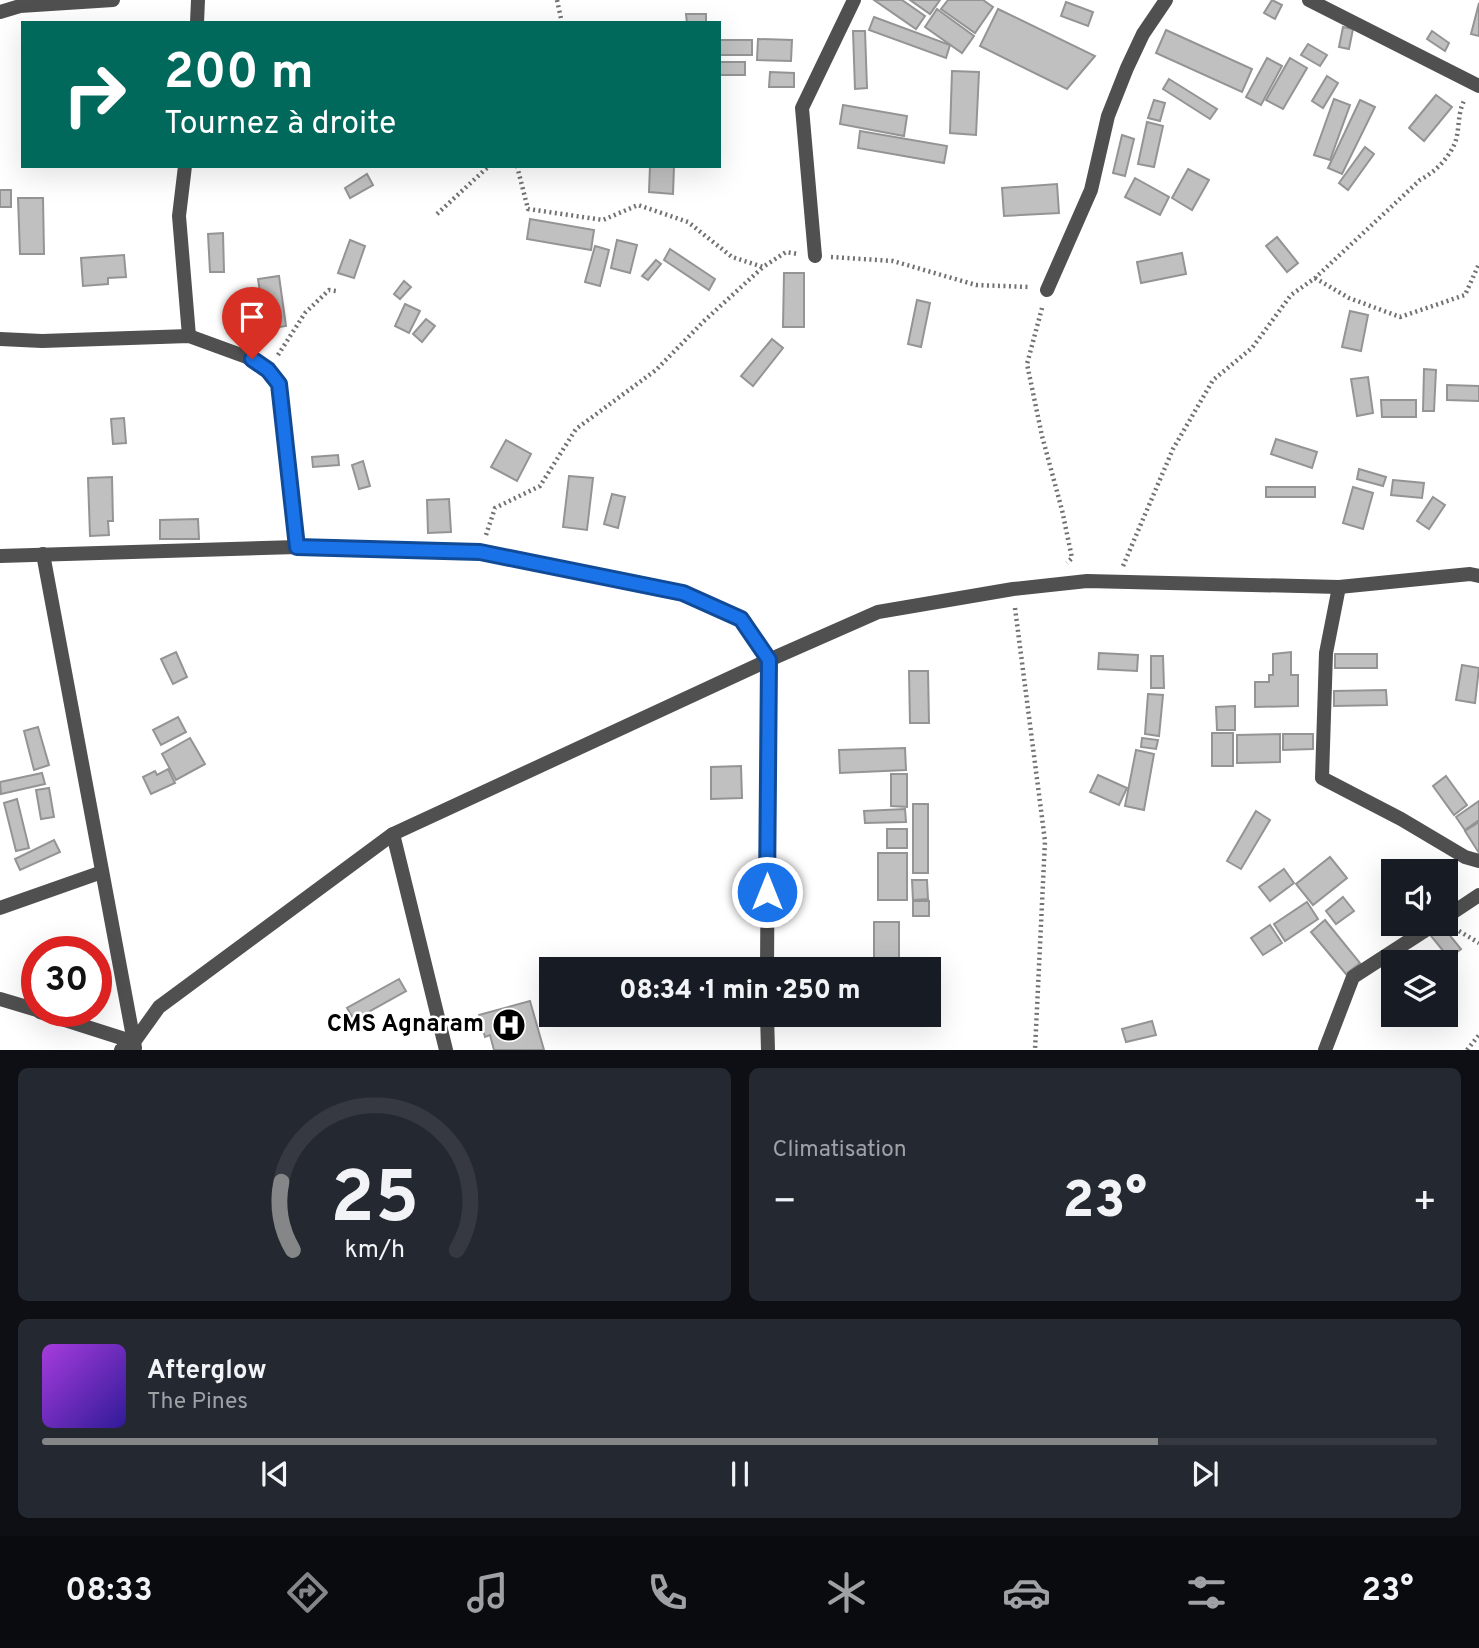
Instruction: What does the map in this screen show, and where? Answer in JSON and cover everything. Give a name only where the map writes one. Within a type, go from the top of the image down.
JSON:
[{"type":"street","points":[[0,12],[20,6],[113,0]]},
{"type":"street","points":[[197,21],[198,0]]},
{"type":"street","points":[[815,256],[802,108],[854,0]]},
{"type":"street","points":[[1047,290],[1091,190],[1108,116],[1127,68],[1143,34],[1166,0]]},
{"type":"street","points":[[1309,0],[1476,85]]},
{"type":"street","points":[[184,168],[179,216],[190,336]]},
{"type":"street","points":[[0,339],[42,341],[190,336],[252,359],[268,370],[279,384],[297,547]]},
{"type":"street","points":[[0,555],[297,547],[480,552],[683,593],[741,619],[769,660],[767,957]]},
{"type":"street","points":[[43,554],[102,872],[130,1047]]},
{"type":"street","points":[[130,1047],[159,1007],[393,834],[878,612],[1013,589],[1087,581],[1339,587],[1470,574],[1479,576]]},
{"type":"street","points":[[1339,587],[1326,653],[1322,778],[1401,819],[1465,858],[1479,861]]},
{"type":"street","points":[[393,834],[446,1049]]},
{"type":"street","points":[[0,908],[102,872]]},
{"type":"street","points":[[1458,909],[1479,895]]},
{"type":"street","points":[[1325,1049],[1353,977],[1416,936]]},
{"type":"street","points":[[0,999],[21,1006]]},
{"type":"street","points":[[79,1027],[130,1047]]},
{"type":"street","points":[[767,1027],[768,1049]]},
{"type":"path","points":[[557,0],[562,21]]},
{"type":"path","points":[[1087,581],[1123,566],[1173,449],[1213,380],[1252,348],[1292,295],[1315,278],[1420,180],[1435,172],[1455,143],[1460,108],[1476,85]]},
{"type":"path","points":[[437,214],[487,168]]},
{"type":"path","points":[[518,168],[528,209],[603,220],[638,205],[688,222],[732,257],[763,267]]},
{"type":"path","points":[[480,552],[495,508],[540,486],[576,429],[656,370],[763,267],[786,252],[893,261],[976,285],[1016,285],[1047,290],[1027,364],[1072,558],[1050,585]]},
{"type":"path","points":[[1315,278],[1349,298],[1400,317],[1465,295],[1479,264]]},
{"type":"path","points":[[268,370],[305,313],[330,290],[336,291]]},
{"type":"path","points":[[1013,589],[1045,841],[1035,1049]]},
{"type":"path","points":[[1467,1049],[1479,1035]]},
{"type":"building","points":[[874,0],[902,0],[925,16],[916,29]]},
{"type":"building","points":[[910,0],[940,0],[930,14]]},
{"type":"building","points":[[948,0],[983,0],[993,7],[975,33],[941,9]]},
{"type":"building","points":[[1272,0],[1282,5],[1275,19],[1264,13]]},
{"type":"building","points":[[1066,2],[1093,12],[1088,26],[1061,16]]},
{"type":"building","points":[[1479,3],[1479,36],[1471,34]]},
{"type":"building","points":[[937,9],[974,36],[962,53],[925,27]]},
{"type":"building","points":[[998,9],[1095,56],[1067,89],[980,46]]},
{"type":"building","points":[[686,14],[706,14],[706,21],[687,21]]},
{"type":"building","points":[[874,17],[950,45],[946,58],[869,30]]},
{"type":"building","points":[[1343,27],[1353,29],[1349,49],[1339,47]]},
{"type":"building","points":[[1166,30],[1252,69],[1242,92],[1156,53]]},
{"type":"building","points":[[853,31],[865,31],[867,88],[855,89]]},
{"type":"building","points":[[1432,31],[1449,43],[1445,51],[1427,39]]},
{"type":"building","points":[[758,39],[792,40],[791,61],[757,60]]},
{"type":"building","points":[[721,40],[752,40],[752,55],[721,55]]},
{"type":"building","points":[[1308,44],[1327,55],[1320,66],[1301,55]]},
{"type":"building","points":[[1267,58],[1282,66],[1261,105],[1246,97]]},
{"type":"building","points":[[1290,58],[1307,68],[1283,109],[1266,100]]},
{"type":"building","points":[[721,62],[745,62],[745,75],[721,75]]},
{"type":"building","points":[[952,71],[979,72],[976,135],[950,133]]},
{"type":"building","points":[[770,72],[794,73],[794,87],[769,87]]},
{"type":"building","points":[[1327,76],[1338,83],[1323,108],[1312,101]]},
{"type":"building","points":[[1169,79],[1217,109],[1210,119],[1163,89]]},
{"type":"building","points":[[1436,95],[1452,107],[1424,141],[1409,128]]},
{"type":"building","points":[[1334,99],[1350,105],[1330,160],[1314,155]]},
{"type":"building","points":[[1154,100],[1165,103],[1160,121],[1148,118]]},
{"type":"building","points":[[1360,100],[1375,107],[1342,174],[1328,168]]},
{"type":"building","points":[[843,105],[907,116],[904,136],[840,124]]},
{"type":"building","points":[[1147,122],[1163,126],[1154,167],[1138,164]]},
{"type":"building","points":[[860,131],[947,146],[944,163],[858,148]]},
{"type":"building","points":[[1122,135],[1134,139],[1125,176],[1113,173]]},
{"type":"building","points":[[1365,147],[1374,154],[1348,190],[1339,183]]},
{"type":"building","points":[[650,168],[674,168],[673,194],[649,192]]},
{"type":"building","points":[[1188,169],[1209,180],[1192,210],[1172,198]]},
{"type":"building","points":[[367,174],[373,185],[350,198],[345,188]]},
{"type":"building","points":[[1135,178],[1169,197],[1160,215],[1125,197]]},
{"type":"building","points":[[1057,184],[1059,213],[1004,216],[1002,188]]},
{"type":"building","points":[[0,190],[11,190],[11,207],[0,207]]},
{"type":"building","points":[[18,198],[43,198],[44,254],[20,254]]},
{"type":"building","points":[[530,219],[594,230],[591,250],[527,239]]},
{"type":"building","points":[[223,233],[224,272],[210,272],[208,234]]},
{"type":"building","points":[[1277,237],[1298,263],[1287,272],[1266,246]]},
{"type":"building","points":[[350,240],[365,246],[354,278],[338,273]]},
{"type":"building","points":[[617,240],[637,245],[630,273],[611,268]]},
{"type":"building","points":[[595,246],[609,250],[600,286],[585,282]]},
{"type":"building","points":[[670,249],[715,279],[709,290],[664,260]]},
{"type":"building","points":[[1182,253],[1186,274],[1141,283],[1137,262]]},
{"type":"building","points":[[124,255],[126,277],[108,278],[108,284],[83,286],[81,258]]},
{"type":"building","points":[[656,260],[661,264],[648,280],[642,276]]},
{"type":"building","points":[[784,273],[804,273],[804,327],[783,327]]},
{"type":"building","points":[[279,276],[286,326],[266,329],[258,279]]},
{"type":"building","points":[[404,281],[411,287],[400,299],[394,294]]},
{"type":"building","points":[[917,300],[930,303],[921,347],[908,344]]},
{"type":"building","points":[[405,304],[420,311],[409,333],[395,326]]},
{"type":"building","points":[[1350,311],[1368,315],[1361,351],[1342,347]]},
{"type":"building","points":[[426,319],[435,326],[422,342],[413,334]]},
{"type":"building","points":[[772,339],[783,348],[753,386],[741,376]]},
{"type":"building","points":[[1424,369],[1436,370],[1434,411],[1423,411]]},
{"type":"building","points":[[1368,377],[1373,413],[1357,416],[1351,379]]},
{"type":"building","points":[[1447,385],[1479,386],[1479,401],[1447,400]]},
{"type":"building","points":[[1381,400],[1416,400],[1416,417],[1382,417]]},
{"type":"building","points":[[124,418],[126,443],[113,444],[111,419]]},
{"type":"building","points":[[1276,439],[1317,452],[1312,468],[1271,454]]},
{"type":"building","points":[[506,440],[531,454],[517,481],[491,467]]},
{"type":"building","points":[[338,455],[339,465],[313,467],[312,457]]},
{"type":"building","points":[[363,461],[370,486],[359,489],[352,465]]},
{"type":"building","points":[[1359,469],[1386,477],[1383,486],[1357,479]]},
{"type":"building","points":[[569,476],[593,478],[587,530],[563,527]]},
{"type":"building","points":[[112,477],[113,521],[108,521],[109,535],[90,536],[88,478]]},
{"type":"building","points":[[1393,480],[1424,483],[1422,498],[1391,495]]},
{"type":"building","points":[[1266,487],[1315,487],[1315,497],[1266,497]]},
{"type":"building","points":[[1353,487],[1373,493],[1363,529],[1343,523]]},
{"type":"building","points":[[612,494],[625,497],[618,528],[604,524]]},
{"type":"building","points":[[1433,497],[1445,505],[1429,529],[1417,521]]},
{"type":"building","points":[[449,499],[451,532],[428,533],[427,500]]},
{"type":"building","points":[[198,519],[199,539],[160,539],[160,520]]},
{"type":"building","points":[[176,652],[187,677],[173,684],[161,659]]},
{"type":"building","points":[[1291,652],[1291,675],[1298,675],[1298,706],[1255,707],[1255,682],[1269,682],[1269,675],[1273,675],[1273,654]]},
{"type":"building","points":[[1099,653],[1138,655],[1137,671],[1098,669]]},
{"type":"building","points":[[1335,654],[1377,654],[1377,668],[1335,668]]},
{"type":"building","points":[[1151,656],[1163,656],[1164,688],[1151,688]]},
{"type":"building","points":[[1462,665],[1479,668],[1475,703],[1456,700]]},
{"type":"building","points":[[909,671],[928,671],[929,723],[910,723]]},
{"type":"building","points":[[1386,690],[1387,705],[1334,706],[1334,691]]},
{"type":"building","points":[[1148,694],[1163,695],[1159,736],[1145,734]]},
{"type":"building","points":[[1235,706],[1235,730],[1217,730],[1216,707]]},
{"type":"building","points":[[178,717],[186,732],[161,745],[153,730]]},
{"type":"building","points":[[38,727],[49,765],[34,770],[24,731]]},
{"type":"building","points":[[1212,733],[1233,733],[1233,766],[1212,766]]},
{"type":"building","points":[[1280,734],[1280,762],[1237,763],[1237,735]]},
{"type":"building","points":[[1283,734],[1313,734],[1313,749],[1283,750]]},
{"type":"building","points":[[190,738],[205,764],[176,780],[162,754]]},
{"type":"building","points":[[1142,738],[1158,740],[1156,749],[1141,747]]},
{"type":"building","points":[[905,748],[906,770],[840,773],[839,750]]},
{"type":"building","points":[[1136,750],[1154,754],[1144,810],[1125,806]]},
{"type":"building","points":[[741,766],[742,798],[711,799],[711,767]]},
{"type":"building","points":[[168,769],[175,783],[151,794],[143,777],[155,771],[157,775]]},
{"type":"building","points":[[42,773],[45,784],[1,794],[0,782]]},
{"type":"building","points":[[891,774],[907,774],[907,807],[891,806]]},
{"type":"building","points":[[1098,775],[1127,788],[1119,805],[1090,792]]},
{"type":"building","points":[[1446,776],[1467,805],[1454,815],[1433,786]]},
{"type":"building","points":[[49,788],[54,817],[41,819],[36,790]]},
{"type":"building","points":[[17,799],[29,848],[16,851],[4,803]]},
{"type":"building","points":[[1479,801],[1479,820],[1465,830],[1456,817]]},
{"type":"building","points":[[913,804],[928,804],[928,873],[913,873]]},
{"type":"building","points":[[905,809],[906,822],[865,823],[864,811]]},
{"type":"building","points":[[1256,811],[1270,820],[1241,869],[1227,861]]},
{"type":"building","points":[[1479,822],[1479,853],[1465,831]]},
{"type":"building","points":[[887,829],[907,829],[907,848],[887,848]]},
{"type":"building","points":[[54,840],[60,852],[20,870],[15,859]]},
{"type":"building","points":[[878,853],[907,853],[907,900],[878,900]]},
{"type":"building","points":[[1330,857],[1347,878],[1313,905],[1296,884]]},
{"type":"building","points":[[1284,869],[1294,883],[1270,901],[1259,887]]},
{"type":"building","points":[[912,880],[927,880],[928,899],[913,900]]},
{"type":"building","points":[[1343,897],[1354,911],[1336,924],[1326,911]]},
{"type":"building","points":[[913,901],[929,901],[929,916],[913,916]]},
{"type":"building","points":[[1307,902],[1318,919],[1285,941],[1274,924]]},
{"type":"building","points":[[1325,920],[1360,963],[1346,974],[1311,932]]},
{"type":"building","points":[[874,922],[899,922],[899,957],[874,957]]},
{"type":"building","points":[[1270,925],[1282,943],[1263,955],[1251,938]]},
{"type":"building","points":[[1431,936],[1450,936],[1461,949],[1458,951],[1442,950]]},
{"type":"building","points":[[399,979],[406,991],[354,1020],[347,1008]]},
{"type":"building","name":"CMS Agnaram","points":[[530,1001],[544,1050],[494,1050],[490,1035],[485,1037],[479,1015]]},
{"type":"building","points":[[1152,1021],[1156,1035],[1126,1042],[1122,1029]]},
{"type":"place","name":"CMS Agnaram","points":[[509,1025]]},
{"type":"route","points":[[252,359],[268,370],[279,384],[297,547],[480,552],[683,593],[741,619],[769,660],[767,892]]}]
